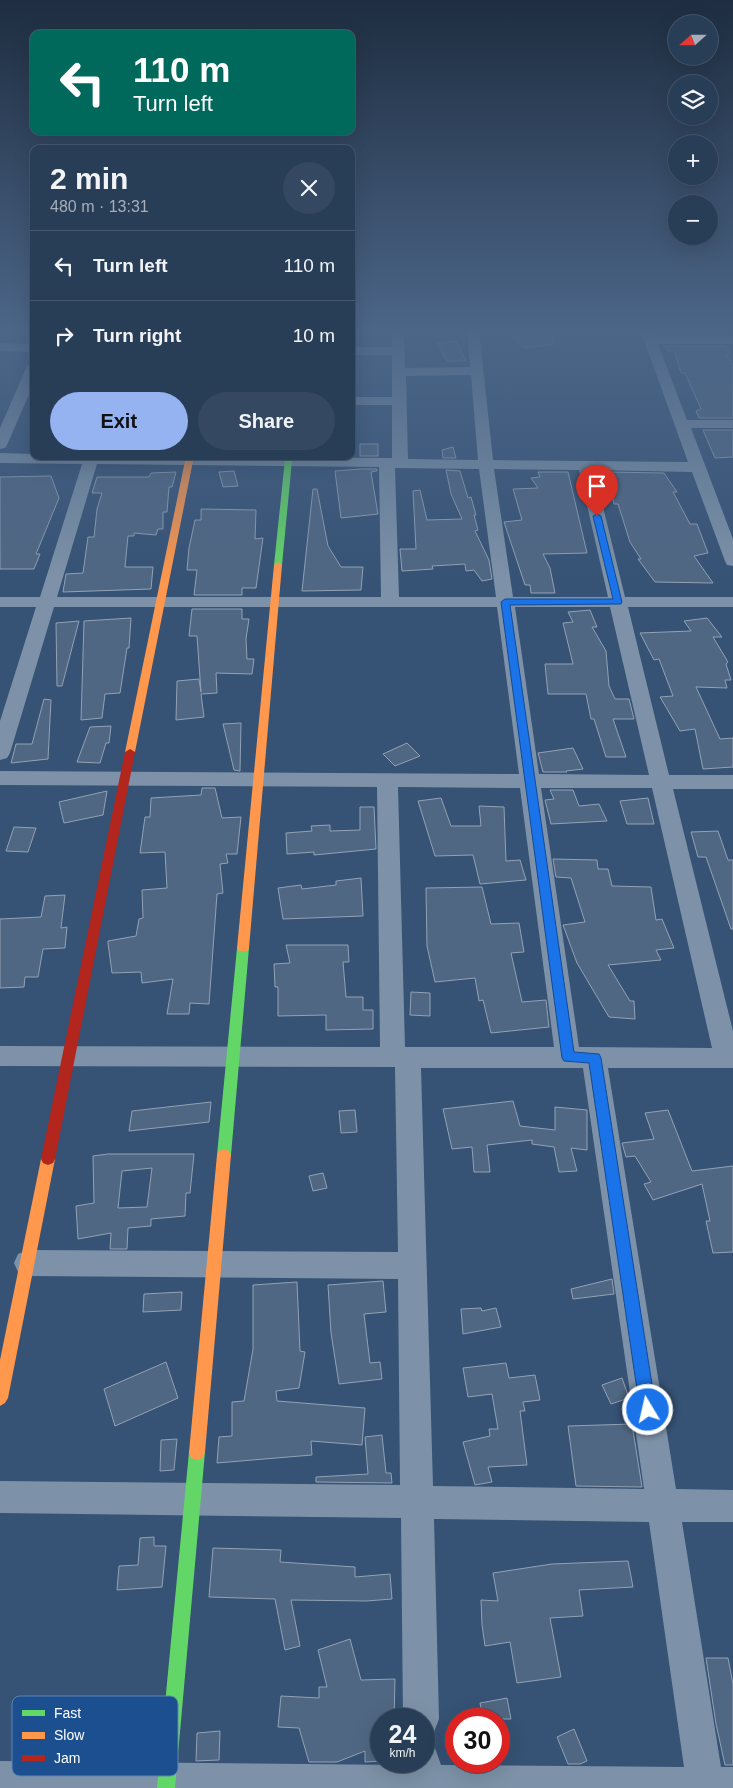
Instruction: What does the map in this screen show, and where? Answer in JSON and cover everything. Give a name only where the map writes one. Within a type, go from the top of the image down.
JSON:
[{"type":"street","points":[[0,445],[15,412]]},
{"type":"street","points":[[390,602],[393,463],[398,412]]},
{"type":"street","points":[[0,1780],[166,1785],[422,1778],[715,1786],[530,781],[480,412]]},
{"type":"street","points":[[678,412],[698,467],[726,524],[733,561]]},
{"type":"street","points":[[682,424],[733,424]]},
{"type":"street","points":[[0,458],[30,458]]},
{"type":"street","points":[[0,753],[92,460]]},
{"type":"street","points":[[0,1398],[190,460]]},
{"type":"street","points":[[239,460],[698,467]]},
{"type":"street","points":[[174,1696],[288,462]]},
{"type":"street","points":[[0,1056],[730,1058],[585,465]]},
{"type":"street","points":[[0,602],[733,602]]},
{"type":"street","points":[[0,778],[733,782]]},
{"type":"street","points":[[388,780],[400,1057],[412,1266],[421,1708]]},
{"type":"street","points":[[28,1263],[412,1266]]},
{"type":"street","points":[[0,1497],[193,1497],[416,1504],[733,1506]]},
{"type":"building","points":[[697,412],[733,412],[733,418],[699,418]]},
{"type":"building","points":[[703,430],[733,430],[733,457],[715,458]]},
{"type":"building","points":[[360,444],[378,444],[378,456],[360,456]]},
{"type":"building","points":[[453,447],[456,458],[443,458],[442,450]]},
{"type":"building","points":[[377,469],[377,471],[371,472],[378,514],[341,518],[335,471]]},
{"type":"building","points":[[446,470],[460,471],[468,498],[471,497],[478,530],[475,531],[489,560],[492,579],[482,581],[474,570],[466,571],[465,564],[432,566],[433,569],[402,571],[400,549],[416,549],[413,491],[420,490],[427,520],[462,519],[451,494]]},
{"type":"building","points":[[234,471],[238,486],[223,487],[219,472]]},
{"type":"building","points":[[176,472],[172,487],[169,487],[167,512],[163,512],[163,529],[158,529],[156,535],[134,533],[134,536],[128,536],[125,567],[153,567],[151,589],[63,592],[66,574],[83,573],[88,537],[94,537],[97,509],[102,493],[92,493],[97,477],[149,477],[151,473]]},
{"type":"building","points":[[538,472],[568,472],[587,553],[543,554],[550,568],[555,593],[531,593],[530,585],[525,585],[504,522],[522,520],[513,489],[538,488],[531,478],[540,477]]},
{"type":"building","points":[[607,472],[664,473],[677,492],[673,492],[690,524],[697,524],[708,553],[694,556],[713,583],[655,582],[638,559],[641,559],[630,542],[618,504],[614,504]]},
{"type":"building","points":[[51,476],[59,498],[36,554],[40,554],[34,569],[0,569],[0,477]]},
{"type":"building","points":[[313,489],[317,489],[328,546],[341,567],[363,567],[361,590],[302,591]]},
{"type":"building","points":[[201,509],[256,510],[255,539],[263,538],[256,588],[242,588],[242,595],[194,595],[197,570],[187,570],[189,548],[195,520],[201,520]]},
{"type":"building","points":[[192,609],[242,609],[242,619],[249,619],[246,639],[247,659],[254,659],[252,674],[216,673],[217,693],[201,694],[204,717],[176,720],[177,681],[199,679],[201,692],[197,636],[189,636]]},
{"type":"building","points":[[590,610],[597,627],[592,627],[606,651],[609,686],[615,699],[629,699],[634,719],[613,719],[626,757],[606,757],[594,719],[591,719],[586,694],[548,694],[545,664],[573,664],[563,623],[573,622],[568,612]]},
{"type":"building","points":[[131,618],[129,648],[127,648],[120,693],[105,694],[102,718],[81,720],[84,621]]},
{"type":"building","points":[[707,618],[722,637],[713,637],[728,662],[726,664],[731,680],[725,680],[727,688],[696,687],[720,739],[733,738],[733,767],[703,769],[695,729],[680,731],[660,697],[673,696],[659,659],[654,660],[640,633],[691,631],[684,621]]},
{"type":"building","points":[[79,621],[62,686],[57,686],[56,623]]},
{"type":"building","points":[[44,699],[51,700],[48,759],[11,763],[16,744],[32,744]]},
{"type":"building","points":[[241,723],[240,771],[234,770],[223,724]]},
{"type":"building","points":[[111,726],[109,743],[106,743],[100,763],[77,762],[90,727]]},
{"type":"building","points":[[407,743],[420,756],[395,766],[383,754]]},
{"type":"building","points":[[573,748],[583,769],[567,772],[543,772],[538,753]]},
{"type":"building","points":[[202,788],[215,788],[222,818],[241,817],[237,854],[226,854],[228,863],[220,864],[223,893],[217,894],[209,1004],[190,1003],[189,1014],[167,1014],[173,979],[142,983],[141,972],[112,973],[108,941],[136,936],[139,919],[143,918],[142,890],[167,888],[165,852],[140,853],[145,817],[150,817],[151,798],[201,795]]},
{"type":"building","points":[[550,790],[573,790],[579,806],[599,804],[607,821],[551,824],[545,800],[554,799]]},
{"type":"building","points":[[107,791],[103,815],[64,823],[59,802]]},
{"type":"building","points":[[441,798],[451,826],[481,826],[479,806],[504,807],[506,861],[520,860],[526,880],[480,884],[473,855],[435,856],[418,801]]},
{"type":"building","points":[[648,798],[654,824],[627,824],[620,801]]},
{"type":"building","points":[[360,807],[374,807],[376,849],[314,855],[314,852],[287,854],[286,833],[312,831],[311,826],[330,825],[330,831],[360,830]]},
{"type":"building","points":[[14,827],[36,828],[28,852],[6,851]]},
{"type":"building","points":[[718,831],[728,860],[733,860],[733,929],[731,929],[706,857],[698,857],[691,832]]},
{"type":"building","points":[[553,859],[597,860],[598,869],[608,869],[612,886],[651,887],[656,920],[662,919],[674,948],[656,950],[661,960],[608,965],[630,1001],[634,1001],[635,1019],[609,1017],[577,963],[563,925],[585,922],[571,878],[556,877]]},
{"type":"building","points":[[361,878],[363,916],[283,919],[278,888],[301,885],[302,889],[336,885],[336,881]]},
{"type":"building","points":[[482,887],[491,924],[519,923],[524,952],[511,953],[522,1002],[546,1000],[549,1027],[491,1033],[483,1000],[479,1001],[475,978],[435,982],[427,946],[426,888]]},
{"type":"building","points":[[65,895],[61,928],[67,927],[65,948],[43,949],[38,977],[25,977],[24,987],[0,988],[0,919],[41,917],[45,896]]},
{"type":"building","points":[[286,945],[348,945],[349,962],[343,962],[346,997],[363,997],[363,1010],[373,1010],[373,1029],[326,1030],[326,1015],[278,1016],[278,987],[275,987],[274,964],[290,963]]},
{"type":"building","points":[[411,992],[430,993],[430,1016],[410,1015]]},
{"type":"building","points":[[513,1101],[520,1126],[555,1130],[555,1107],[587,1110],[587,1150],[571,1148],[577,1171],[559,1172],[554,1147],[532,1144],[532,1140],[487,1145],[490,1172],[474,1172],[472,1147],[452,1149],[443,1109]]},
{"type":"building","points":[[211,1102],[209,1122],[129,1131],[132,1111]]},
{"type":"building","points":[[355,1110],[357,1132],[341,1133],[339,1111]]},
{"type":"building","points":[[668,1110],[692,1171],[733,1166],[733,1252],[713,1253],[706,1221],[710,1221],[702,1184],[653,1200],[644,1184],[651,1182],[635,1156],[626,1157],[622,1143],[654,1139],[645,1113]]},
{"type":"building","points":[[108,1154],[194,1154],[190,1193],[186,1193],[185,1216],[151,1219],[151,1226],[128,1228],[127,1249],[110,1249],[111,1233],[78,1239],[76,1206],[94,1203],[93,1156]],"holes":[[[152,1168],[147,1207],[118,1208],[122,1171]]]},
{"type":"building","points":[[323,1173],[327,1188],[313,1191],[309,1176]]},
{"type":"building","points":[[612,1279],[614,1294],[573,1299],[571,1289]]},
{"type":"building","points":[[383,1281],[386,1312],[364,1314],[370,1363],[380,1362],[382,1379],[339,1384],[331,1333],[328,1285]]},
{"type":"building","points":[[297,1282],[300,1351],[305,1352],[299,1388],[276,1391],[277,1401],[365,1408],[362,1445],[311,1441],[312,1455],[217,1463],[219,1437],[232,1436],[232,1402],[244,1401],[253,1349],[253,1285]]},
{"type":"building","points":[[182,1292],[181,1310],[143,1312],[144,1294]]},
{"type":"building","points":[[481,1308],[482,1311],[496,1308],[501,1327],[463,1334],[461,1309]]},
{"type":"building","points":[[166,1362],[178,1398],[115,1426],[104,1389]]},
{"type":"building","points":[[506,1363],[509,1378],[535,1375],[540,1400],[523,1402],[525,1411],[520,1411],[527,1465],[488,1467],[492,1482],[475,1485],[463,1442],[490,1436],[489,1429],[498,1429],[492,1394],[468,1397],[463,1368]]},
{"type":"building","points":[[622,1378],[629,1398],[611,1404],[602,1385]]},
{"type":"building","points":[[632,1424],[642,1487],[576,1486],[568,1426]]},
{"type":"building","points":[[382,1435],[386,1473],[391,1473],[392,1483],[316,1482],[316,1477],[368,1474],[365,1437]]},
{"type":"building","points":[[177,1439],[174,1470],[160,1471],[161,1440]]},
{"type":"building","points":[[154,1537],[154,1546],[166,1546],[162,1587],[117,1590],[119,1566],[138,1565],[140,1538]]},
{"type":"building","points":[[213,1548],[281,1550],[280,1562],[355,1567],[355,1577],[390,1574],[392,1599],[367,1601],[291,1600],[300,1646],[285,1650],[275,1599],[209,1597]]},
{"type":"building","points":[[628,1561],[633,1587],[579,1590],[583,1616],[550,1618],[561,1677],[517,1683],[510,1642],[485,1646],[481,1600],[498,1601],[493,1573],[552,1564]]},
{"type":"building","points":[[350,1639],[361,1680],[395,1679],[394,1708],[370,1708],[370,1762],[365,1762],[365,1751],[337,1762],[309,1762],[299,1728],[278,1727],[281,1696],[319,1698],[319,1687],[327,1687],[318,1650]]},
{"type":"building","points":[[706,1658],[728,1658],[733,1684],[733,1765],[725,1765],[716,1724]]},
{"type":"building","points":[[507,1698],[509,1708],[481,1708],[480,1703]]},
{"type":"building","points":[[574,1729],[587,1761],[580,1764],[568,1764],[557,1737]]},
{"type":"building","points":[[220,1731],[219,1760],[196,1761],[197,1733]]},
{"type":"traffic: fast","points":[[278,565],[288,461]]},
{"type":"traffic: fast","points":[[224,1155],[243,948]]},
{"type":"traffic: fast","points":[[174,1696],[197,1452]]},
{"type":"traffic: fast","points":[[166,1788],[167,1776]]},
{"type":"traffic: slow","points":[[130,752],[189,460]]},
{"type":"traffic: slow","points":[[243,948],[278,565]]},
{"type":"traffic: slow","points":[[197,1452],[224,1155]]},
{"type":"traffic: slow","points":[[0,1398],[48,1159]]},
{"type":"traffic: jam","points":[[48,1159],[130,752]]},
{"type":"route","points":[[597,516],[618,602],[505,602],[568,1058],[594,1058],[648,1410]]}]
